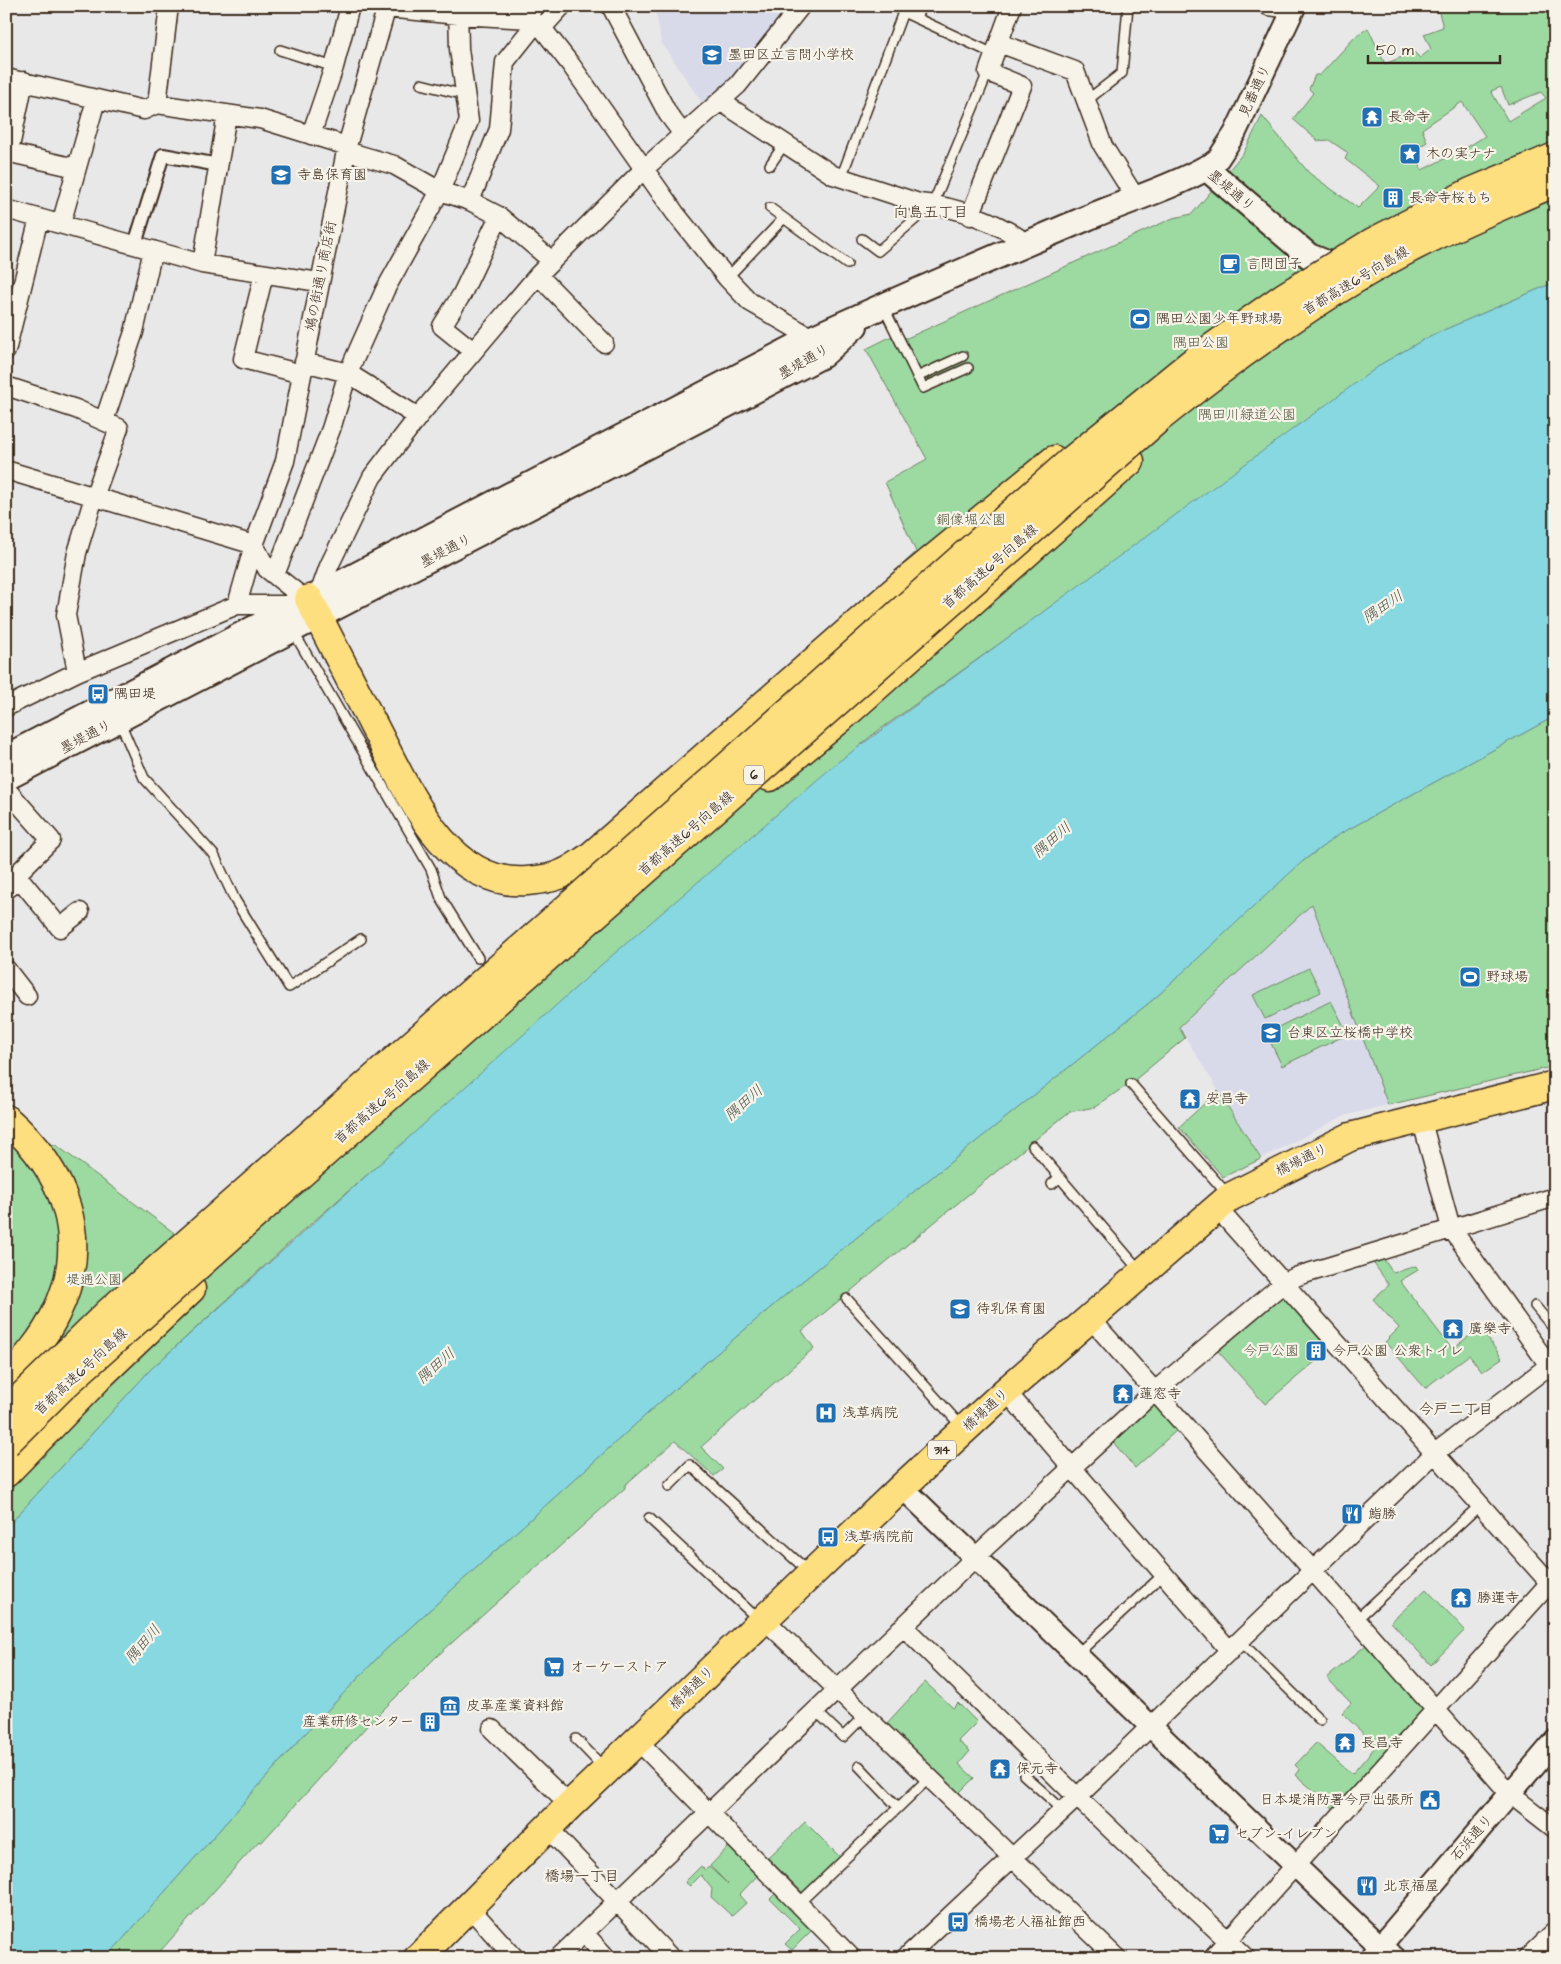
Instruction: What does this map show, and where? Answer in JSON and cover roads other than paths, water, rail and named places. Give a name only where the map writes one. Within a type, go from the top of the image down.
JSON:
[{"type":"main road","name":"首都高速6号向島線","points":[[6,1412],[109,1312],[1072,460],[1199,357],[1284,297],[1373,242],[1471,192],[1555,157]]},
{"type":"main road","name":"墨堤通り","points":[[6,778],[293,631],[313,609],[812,338],[879,307],[1135,197],[1190,177],[1206,168],[1295,244],[1318,259],[1354,268],[1377,266],[1416,254],[1555,195]]},
{"type":"main road","name":"首都高速6号向島線","points":[[6,1443],[62,1387],[304,1171],[1151,425],[1198,387],[1278,328],[1404,251],[1555,182]]},
{"type":"main road","points":[[531,971],[606,914],[841,718],[1245,360],[1273,339],[1370,277],[1416,254]]},
{"type":"main road","name":"墨堤通り","points":[[6,757],[313,609],[823,354],[879,307]]},
{"type":"main road","points":[[313,609],[397,770],[447,848],[468,864],[489,876],[516,882],[539,880],[563,874],[590,857],[905,582],[1062,453],[1199,357]]},
{"type":"main road","name":"橋場通り","points":[[418,1958],[606,1770],[902,1487],[1006,1392],[1223,1202],[1350,1137],[1555,1085]]},
{"type":"main road","points":[[6,1120],[32,1145],[60,1189],[69,1213],[72,1262],[66,1289],[56,1313],[43,1335],[6,1381]]},
{"type":"main road","points":[[6,1473],[102,1374],[279,1207],[304,1171]]},
{"type":"street","points":[[157,104],[168,6]]},
{"type":"street","points":[[311,135],[334,67],[350,6]]},
{"type":"street","points":[[470,201],[499,129],[506,62],[535,19],[562,6]]},
{"type":"street","points":[[611,6],[668,114],[683,134]]},
{"type":"street","points":[[313,609],[329,566],[372,477],[418,417],[538,275],[644,169],[720,101],[750,71],[801,6]]},
{"type":"street","points":[[970,216],[1022,86],[988,72],[1012,6]]},
{"type":"street","points":[[1268,6],[1294,8]]},
{"type":"street","points":[[387,7],[458,11],[535,19],[571,65],[675,213],[727,278],[750,302],[812,338]]},
{"type":"street","name":"鳩の街通り商店街","points":[[237,605],[254,545],[286,461],[319,282],[347,148],[387,7]]},
{"type":"street","name":"見番通り","points":[[1206,168],[1218,159],[1235,133],[1294,8]]},
{"type":"street","points":[[275,575],[331,429],[348,373],[385,290],[440,191],[469,121],[459,49],[458,11]]},
{"type":"street","points":[[997,48],[1075,71],[1104,146],[1135,197]]},
{"type":"street","points":[[6,78],[144,110],[157,104],[260,119],[311,135],[394,165],[440,191],[470,201],[499,216],[552,260]]},
{"type":"street","points":[[24,81],[8,152],[76,168]]},
{"type":"street","points":[[60,224],[96,100]]},
{"type":"street","points":[[720,101],[785,144],[842,178],[920,203],[933,204],[970,216],[1013,233],[1027,244]]},
{"type":"street","points":[[202,264],[227,114]]},
{"type":"street","points":[[135,244],[163,155],[219,165]]},
{"type":"street","points":[[6,209],[202,264],[319,282]]},
{"type":"street","points":[[473,351],[442,326],[462,294],[499,216]]},
{"type":"street","points":[[6,351],[39,218]]},
{"type":"street","points":[[104,422],[134,332],[153,250]]},
{"type":"street","points":[[264,274],[243,359],[348,373],[418,417]]},
{"type":"street","points":[[538,275],[604,343]]},
{"type":"street","points":[[6,386],[76,410],[119,428],[94,497],[77,553],[66,615],[77,672]]},
{"type":"street","points":[[6,470],[254,545],[267,569],[313,609]]},
{"type":"street","points":[[6,706],[77,672],[237,605],[313,609]]},
{"type":"street","points":[[6,789],[52,840],[17,874],[13,885],[60,928],[80,912]]},
{"type":"street","points":[[6,970],[27,996]]},
{"type":"street","points":[[906,1958],[1077,1797],[1435,1453],[1552,1367],[1451,1228],[1421,1118]]},
{"type":"street","points":[[558,1958],[1072,1466],[1156,1390],[1285,1282],[1555,1196]]},
{"type":"street","points":[[1212,1958],[1553,1583],[1480,1505],[1285,1282],[1223,1202]]},
{"type":"street","points":[[1090,1318],[1156,1390],[1510,1794],[1555,1830]]},
{"type":"street","points":[[1006,1392],[1164,1574],[1235,1646]]},
{"type":"street","points":[[902,1487],[1296,1865],[1381,1954]]},
{"type":"street","points":[[762,1620],[1117,1958]]},
{"type":"street","points":[[900,1629],[907,1630],[1077,1797],[1246,1958]]},
{"type":"street","points":[[492,1729],[564,1811],[553,1829],[558,1839],[670,1958]]},
{"type":"street","points":[[637,1740],[852,1958]]},
{"type":"street","name":"石浜通り","points":[[1381,1954],[1510,1794],[1552,1749]]},
{"type":"street","points":[[469,1907],[515,1958]]},
{"type":"street","points":[[1527,1958],[1555,1931]]},
{"type":"street","points":[[584,1933],[607,1958]]},
{"type":"lane","points":[[916,18],[921,6]]},
{"type":"lane","points":[[1086,101],[1122,72],[1128,6]]},
{"type":"lane","points":[[842,178],[899,9],[916,18],[997,48]]},
{"type":"lane","points":[[280,50],[334,67]]},
{"type":"lane","points":[[862,239],[878,251],[933,204],[988,72]]},
{"type":"lane","points":[[421,84],[465,95]]},
{"type":"lane","points":[[770,165],[785,144]]},
{"type":"lane","points":[[770,208],[847,264]]},
{"type":"lane","points":[[727,278],[783,218]]},
{"type":"lane","points":[[879,307],[923,388],[968,368]]},
{"type":"lane","points":[[917,377],[963,356]]},
{"type":"lane","points":[[293,631],[431,869],[441,898],[478,958]]},
{"type":"lane","points":[[119,720],[144,778],[214,855],[235,900],[290,987],[361,938]]},
{"type":"lane","points":[[1131,1084],[1223,1202]]},
{"type":"lane","points":[[1033,1146],[1142,1273]]},
{"type":"lane","points":[[1052,1184],[1060,1177]]},
{"type":"lane","points":[[847,1299],[964,1430]]},
{"type":"lane","points":[[1535,1306],[1555,1330]]},
{"type":"lane","points":[[669,1486],[690,1465],[811,1574]]},
{"type":"lane","points":[[1357,1619],[1480,1505]]},
{"type":"lane","points":[[649,1518],[762,1620]]},
{"type":"lane","points":[[1076,1655],[1164,1574]]},
{"type":"lane","points":[[1235,1646],[1320,1720]]},
{"type":"lane","points":[[816,1711],[843,1737],[864,1716]]},
{"type":"lane","points":[[576,1739],[606,1770]]},
{"type":"lane","points":[[859,1766],[898,1807]]},
{"type":"lane","points":[[1024,1775],[1063,1810]]},
{"type":"lane","points":[[798,1904],[929,1778]]},
{"type":"water","name":"隅田川","points":[[1555,282],[1555,716],[1338,835],[1303,861],[1155,998],[790,1291],[668,1395],[383,1652],[301,1738],[106,1958],[6,1958],[6,1528],[151,1369],[601,965],[838,762],[1383,363],[1430,336]]},
{"type":"place","name":"墨田区立言問小学校","points":[[712,55]]},
{"type":"place","name":"長命寺","points":[[1372,117]]},
{"type":"place","name":"木の実ナナ","points":[[1410,154]]},
{"type":"place","name":"寺島保育園","points":[[281,175]]},
{"type":"place","name":"長命寺桜もち","points":[[1393,198]]},
{"type":"place","name":"言問団子","points":[[1230,264]]},
{"type":"place","name":"隅田公園少年野球場","points":[[1140,319]]},
{"type":"place","name":"隅田堤","points":[[98,694]]},
{"type":"place","name":"野球場","points":[[1470,977]]},
{"type":"place","name":"台東区立桜橋中学校","points":[[1271,1033]]},
{"type":"place","name":"安昌寺","points":[[1190,1099]]},
{"type":"place","name":"待乳保育園","points":[[960,1309]]},
{"type":"place","name":"廣樂寺","points":[[1453,1329]]},
{"type":"place","name":"今戸公園 公衆トイレ","points":[[1316,1351]]},
{"type":"place","name":"蓮窓寺","points":[[1123,1394]]},
{"type":"place","name":"浅草病院","points":[[826,1413]]},
{"type":"place","name":"鮨勝","points":[[1352,1514]]},
{"type":"place","name":"浅草病院前","points":[[828,1537]]},
{"type":"place","name":"勝運寺","points":[[1461,1598]]},
{"type":"place","name":"オーケーストア","points":[[554,1667]]},
{"type":"place","name":"皮革産業資料館","points":[[450,1706]]},
{"type":"place","name":"産業研修センター","points":[[430,1722]]},
{"type":"place","name":"長昌寺","points":[[1345,1743]]},
{"type":"place","name":"保元寺","points":[[1000,1769]]},
{"type":"place","name":"日本堤消防署今戸出張所","points":[[1430,1800]]},
{"type":"place","name":"セブン-イレブン","points":[[1219,1834]]},
{"type":"place","name":"北京福屋","points":[[1367,1886]]},
{"type":"place","name":"橋場老人福祉館西","points":[[958,1922]]},
{"type":"district","name":"向島五丁目","points":[[931,212]]},
{"type":"district","name":"今戸二丁目","points":[[1456,1409]]},
{"type":"district","name":"橋場一丁目","points":[[582,1876]]},
{"type":"park label","name":"隅田公園","points":[[1201,343]]},
{"type":"park label","name":"隅田川緑道公園","points":[[1247,415]]},
{"type":"park label","name":"銅像堀公園","points":[[971,520]]},
{"type":"park label","name":"堤通公園","points":[[94,1280]]},
{"type":"park label","name":"今戸公園","points":[[1271,1351]]}]
